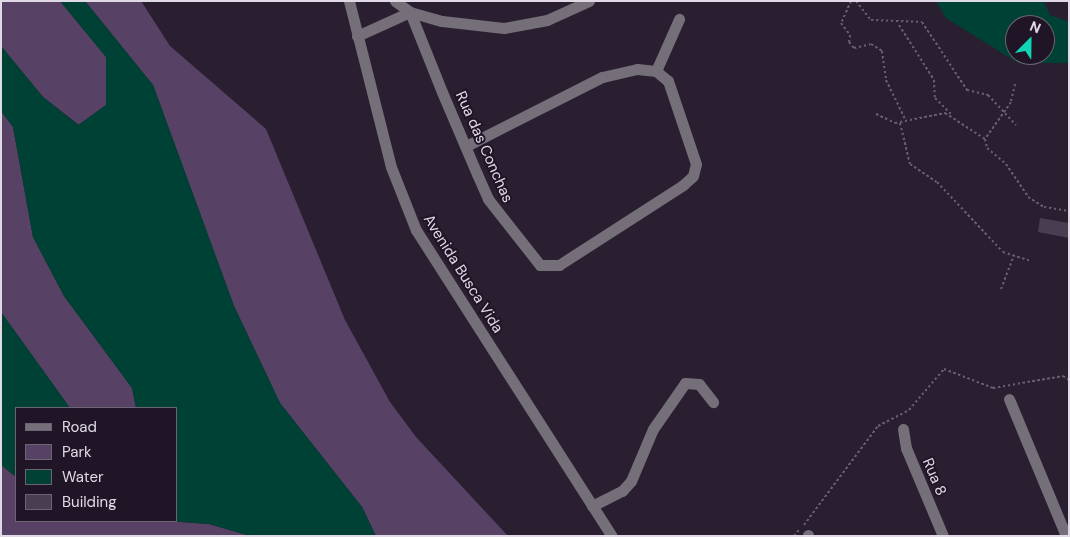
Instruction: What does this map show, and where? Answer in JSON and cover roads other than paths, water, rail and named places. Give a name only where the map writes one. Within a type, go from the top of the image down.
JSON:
[{"type":"street","name":"Avenida Busca Vida","points":[[349,1],[391,167],[416,230],[612,536]]},
{"type":"street","points":[[395,1],[410,12],[464,26],[504,28],[547,20],[589,1]]},
{"type":"street","points":[[357,36],[410,12]]},
{"type":"street","name":"Rua das Conchas","points":[[410,12],[488,199],[528,254],[546,267],[560,265],[693,176],[694,156],[672,86],[656,71]]},
{"type":"street","points":[[466,146],[602,77],[627,70],[656,71],[678,19]]},
{"type":"street","points":[[592,506],[622,491],[630,481],[653,430],[685,383],[699,384],[713,402]]},
{"type":"street","points":[[1009,399],[1066,536]]},
{"type":"street","name":"Rua 8","points":[[903,429],[906,448],[943,536]]},
{"type":"water","points":[[60,1],[85,1],[153,85],[234,306],[280,403],[362,507],[376,536],[250,536],[209,524],[178,522],[178,407],[136,407],[132,388],[64,296],[33,237],[13,127],[1,111],[1,46],[43,97],[78,125],[106,105],[106,57]]},
{"type":"water","points":[[936,1],[1044,1],[1050,15],[1005,15],[1005,55],[946,18]]},
{"type":"water","points":[[1055,17],[1069,22],[1069,63],[1055,63]]},
{"type":"water","points":[[1,312],[69,407],[15,407],[15,476],[1,465]]}]
